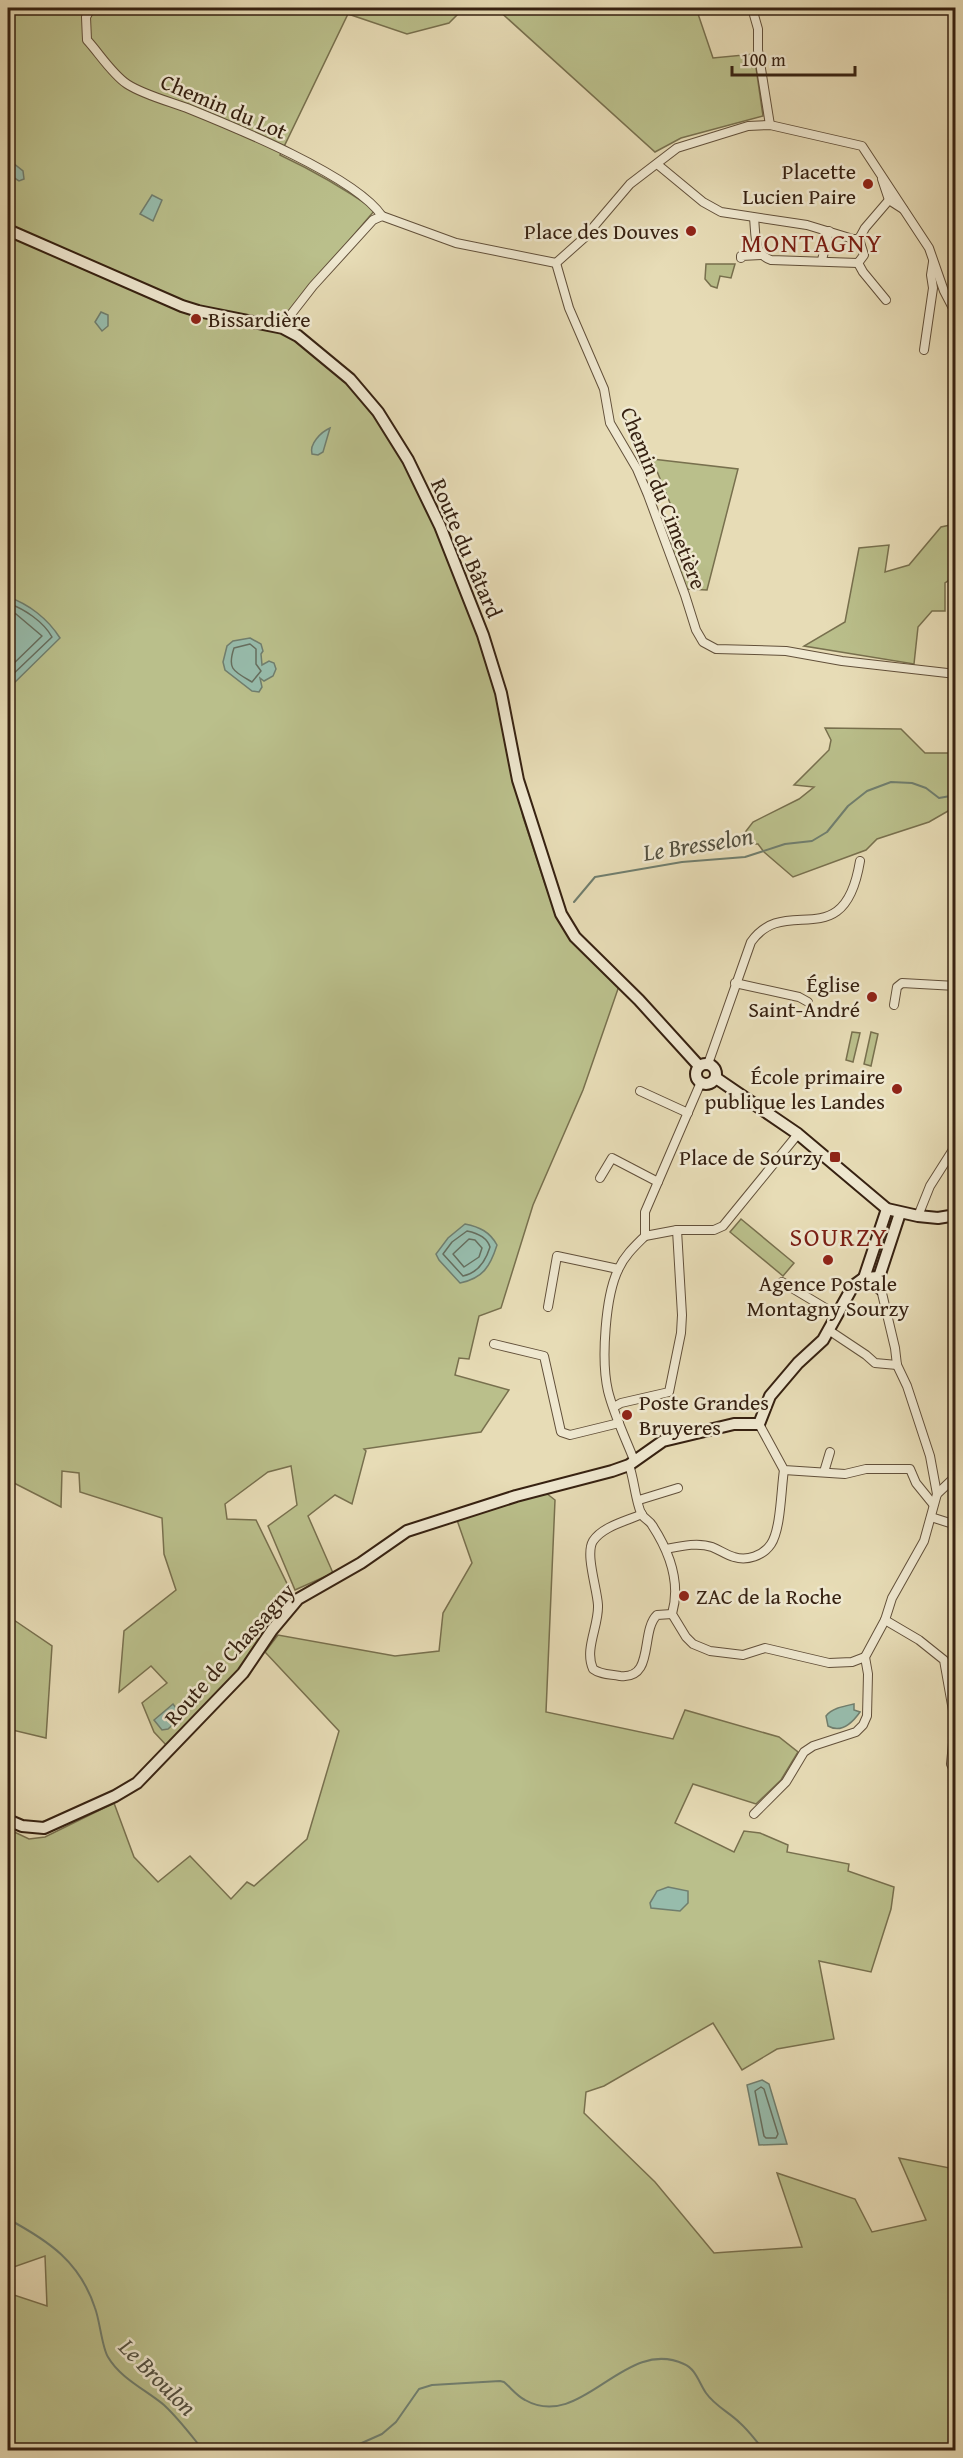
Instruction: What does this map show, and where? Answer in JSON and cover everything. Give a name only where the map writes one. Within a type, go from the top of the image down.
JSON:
[{"type":"street","name":"Chemin du Lot","points":[[91,8],[86,17],[87,40],[126,84],[233,127],[309,164],[348,186],[377,208],[382,216]]},
{"type":"street","points":[[752,8],[759,29],[758,50],[770,124]]},
{"type":"street","points":[[284,327],[285,322],[313,286],[373,220],[382,216],[456,243],[556,263],[584,238],[630,184],[677,148],[748,126],[770,124],[862,146],[929,248],[944,291],[956,314]]},
{"type":"street","points":[[657,164],[703,202],[721,212],[807,225],[859,239]]},
{"type":"street","points":[[881,174],[889,200],[905,210]]},
{"type":"street","points":[[858,262],[864,255],[859,239],[865,228],[889,200]]},
{"type":"street","points":[[750,218],[760,255]]},
{"type":"street","name":"Route du Bâtard","points":[[8,230],[182,306],[284,327],[350,379],[378,412],[408,460],[440,526],[483,635],[501,693],[518,780],[561,914],[575,937],[704,1065]]},
{"type":"street","points":[[822,260],[829,231]]},
{"type":"street","points":[[741,258],[741,256],[760,255],[771,260],[858,262]]},
{"type":"street","points":[[924,350],[933,288],[931,274],[934,261]]},
{"type":"street","points":[[858,262],[863,272],[886,300]]},
{"type":"street","name":"Chemin du Cimetière","points":[[556,263],[569,308],[604,389],[610,423],[637,469],[696,630],[703,642],[716,649],[786,651],[842,661],[956,674]]},
{"type":"street","points":[[701,1083],[696,1075],[704,1065],[751,942],[760,929],[778,921],[815,920],[836,913],[849,899],[856,884],[860,861]]},
{"type":"street","points":[[735,983],[799,997],[808,1002]]},
{"type":"street","points":[[894,1005],[897,987],[902,983],[956,986]]},
{"type":"street","points":[[704,1065],[714,1067],[716,1078],[798,1134],[887,1209],[938,1218],[956,1215]]},
{"type":"street","points":[[701,1083],[710,1083],[716,1078]]},
{"type":"street","points":[[645,1236],[645,1212],[701,1083]]},
{"type":"street","points":[[640,1091],[688,1113]]},
{"type":"street","points":[[798,1134],[723,1226],[714,1230],[677,1230],[645,1236],[629,1252],[618,1269],[610,1298],[605,1375],[631,1462],[642,1515],[650,1522],[666,1549],[674,1579],[676,1600],[672,1614],[686,1637],[693,1644],[710,1651],[743,1654],[765,1648],[829,1663],[852,1662],[865,1657]]},
{"type":"street","points":[[918,1216],[930,1186],[956,1145]]},
{"type":"street","points":[[600,1178],[612,1158],[658,1182]]},
{"type":"street","points":[[864,1278],[887,1209]]},
{"type":"street","points":[[900,1213],[879,1277],[897,1365],[907,1386],[930,1456],[937,1494]]},
{"type":"street","points":[[614,1407],[621,1403],[669,1392],[681,1333],[682,1315],[677,1230]]},
{"type":"street","points":[[548,1307],[557,1256],[618,1269]]},
{"type":"street","points":[[666,1549],[711,1546],[734,1557],[749,1559],[771,1545],[776,1528],[784,1470],[759,1424],[770,1396],[830,1331],[853,1286],[864,1278],[879,1277]]},
{"type":"street","points":[[782,1282],[837,1316]]},
{"type":"street","points":[[830,1331],[866,1354],[875,1363],[897,1365]]},
{"type":"street","points":[[494,1344],[544,1356],[561,1432],[570,1435],[619,1423]]},
{"type":"street","name":"Route de Chassagny","points":[[8,1820],[22,1826],[44,1828],[115,1796],[137,1783],[243,1673],[272,1630],[298,1599],[362,1563],[407,1531],[631,1462],[663,1441],[734,1424],[759,1424]]},
{"type":"street","points":[[824,1472],[830,1452]]},
{"type":"street","points":[[784,1470],[845,1474],[866,1469],[892,1467],[910,1469],[916,1483],[933,1504]]},
{"type":"street","points":[[754,1814],[786,1782],[804,1752],[813,1746],[856,1732],[863,1725],[867,1716],[868,1674],[865,1657],[885,1620],[892,1598],[924,1541],[937,1494],[956,1476]]},
{"type":"street","points":[[639,1500],[678,1488]]},
{"type":"street","points":[[642,1515],[607,1529],[592,1543],[590,1552],[598,1611],[590,1652],[593,1669],[600,1673],[627,1677],[634,1675],[644,1660],[652,1620],[657,1615],[672,1614]]},
{"type":"street","points":[[931,1517],[956,1525]]},
{"type":"street","points":[[885,1620],[919,1640],[944,1660],[955,1722],[951,1764],[956,1773]]},
{"type":"green space","points":[[8,8],[464,8],[449,23],[407,34],[348,14],[280,155],[305,167],[375,210],[281,320],[297,340],[347,382],[382,423],[413,478],[469,608],[497,694],[523,817],[545,884],[558,916],[619,986],[583,1090],[533,1205],[501,1308],[479,1316],[469,1359],[459,1358],[455,1375],[509,1390],[481,1432],[364,1449],[366,1451],[352,1504],[335,1495],[308,1516],[333,1573],[295,1590],[268,1526],[297,1505],[291,1466],[268,1472],[225,1504],[227,1519],[256,1520],[293,1596],[268,1627],[240,1669],[167,1746],[154,1732],[142,1703],[167,1683],[151,1666],[119,1692],[124,1631],[176,1590],[164,1554],[162,1518],[80,1492],[79,1473],[62,1471],[61,1507],[8,1480]]},
{"type":"green space","points":[[496,8],[696,8],[713,58],[754,54],[763,116],[681,138],[655,152]]},
{"type":"green space","points":[[706,264],[735,264],[731,278],[720,276],[717,288],[711,286],[705,279]]},
{"type":"green space","points":[[652,459],[738,469],[707,590],[686,589],[670,546],[681,530]]},
{"type":"green space","points":[[955,524],[955,576],[945,583],[945,611],[932,611],[918,627],[914,664],[804,646],[845,622],[859,548],[889,545],[885,572],[909,565],[941,527]]},
{"type":"green space","points":[[825,728],[901,729],[925,753],[955,753],[955,807],[929,822],[877,839],[866,850],[793,877],[758,844],[736,844],[753,822],[799,799],[814,787],[794,785],[829,750],[831,740]]},
{"type":"green space","points":[[852,1032],[860,1033],[853,1062],[846,1060]]},
{"type":"green space","points":[[871,1032],[878,1034],[871,1066],[864,1064]]},
{"type":"green space","points":[[741,1219],[794,1263],[783,1276],[730,1232]]},
{"type":"green space","points":[[546,1493],[555,1500],[546,1712],[673,1739],[685,1710],[779,1737],[798,1752],[781,1780],[756,1804],[693,1784],[675,1823],[734,1852],[744,1831],[760,1833],[788,1845],[787,1852],[849,1864],[848,1871],[894,1887],[891,1909],[871,1972],[819,1961],[834,2039],[777,2049],[742,2070],[713,2023],[604,2086],[586,2092],[584,2113],[655,2182],[714,2253],[802,2247],[777,2173],[855,2199],[872,2232],[926,2220],[899,2158],[955,2169],[955,2450],[8,2450],[8,2293],[47,2306],[45,2256],[8,2269],[8,1829],[29,1839],[45,1837],[114,1803],[134,1857],[158,1882],[190,1856],[231,1899],[247,1882],[254,1886],[307,1839],[339,1731],[265,1652],[278,1635],[395,1656],[439,1651],[443,1613],[472,1563],[457,1520]]},
{"type":"green space","points":[[8,1616],[52,1646],[46,1738],[8,1729]]},
{"type":"water","points":[[8,159],[23,171],[24,179],[19,181],[8,174]]},
{"type":"water","points":[[152,195],[162,200],[153,221],[140,214]]},
{"type":"water","points":[[101,312],[108,315],[108,326],[102,331],[95,322]]},
{"type":"water","points":[[330,428],[323,452],[318,455],[312,454],[312,446],[316,439]]},
{"type":"water","points":[[8,597],[37,613],[60,638],[8,689]]},
{"type":"water","points":[[250,638],[261,644],[262,665],[269,661],[274,663],[276,669],[273,676],[264,681],[260,678],[262,687],[259,692],[252,691],[225,670],[223,662],[227,646],[233,641]]},
{"type":"water","points":[[465,1224],[484,1231],[497,1245],[492,1260],[480,1275],[460,1283],[436,1254],[448,1238]]},
{"type":"water","points":[[173,1704],[182,1716],[168,1729],[162,1730],[154,1720]]},
{"type":"water","points":[[854,1704],[854,1710],[860,1712],[850,1723],[838,1729],[828,1726],[826,1716],[829,1713]]},
{"type":"water","points":[[668,1887],[688,1891],[688,1903],[680,1911],[651,1908],[650,1903],[657,1891]]},
{"type":"water","points":[[762,2080],[769,2084],[787,2144],[759,2145],[747,2085]]},
{"type":"waterway","name":"Le Bresselon","points":[[574,902],[595,877],[682,862],[745,857],[785,844],[812,841],[827,832],[848,806],[867,791],[891,782],[912,783],[926,788],[939,798],[956,795]]},
{"type":"waterway","name":"Le Broulon","points":[[8,2219],[50,2245],[72,2265],[89,2292],[97,2313],[106,2353],[113,2364],[126,2377],[164,2405],[203,2450]]},
{"type":"waterway","name":"Le Broulon","points":[[346,2450],[382,2434],[396,2422],[419,2389],[432,2385],[500,2381],[525,2400],[546,2406],[565,2404],[642,2362],[662,2359],[684,2364],[692,2369],[710,2398],[736,2419],[764,2450]]},
{"type":"place","name":"Placette Lucien Paire","points":[[868,184]]},
{"type":"place","name":"Place des Douves","points":[[691,231]]},
{"type":"place","name":"Bissardière","points":[[196,319]]},
{"type":"place","name":"Église Saint-André","points":[[872,997]]},
{"type":"place","name":"École primaire publique les Landes","points":[[897,1089]]},
{"type":"place","name":"Place de Sourzy","points":[[835,1157]]},
{"type":"place","name":"Agence Postale Montagny Sourzy","points":[[828,1260]]},
{"type":"place","name":"Poste Grandes Bruyeres","points":[[627,1415]]},
{"type":"place","name":"ZAC de la Roche","points":[[684,1596]]},
{"type":"district","name":"MONTAGNY","points":[[812,242]]},
{"type":"district","name":"SOURZY","points":[[839,1236]]}]
